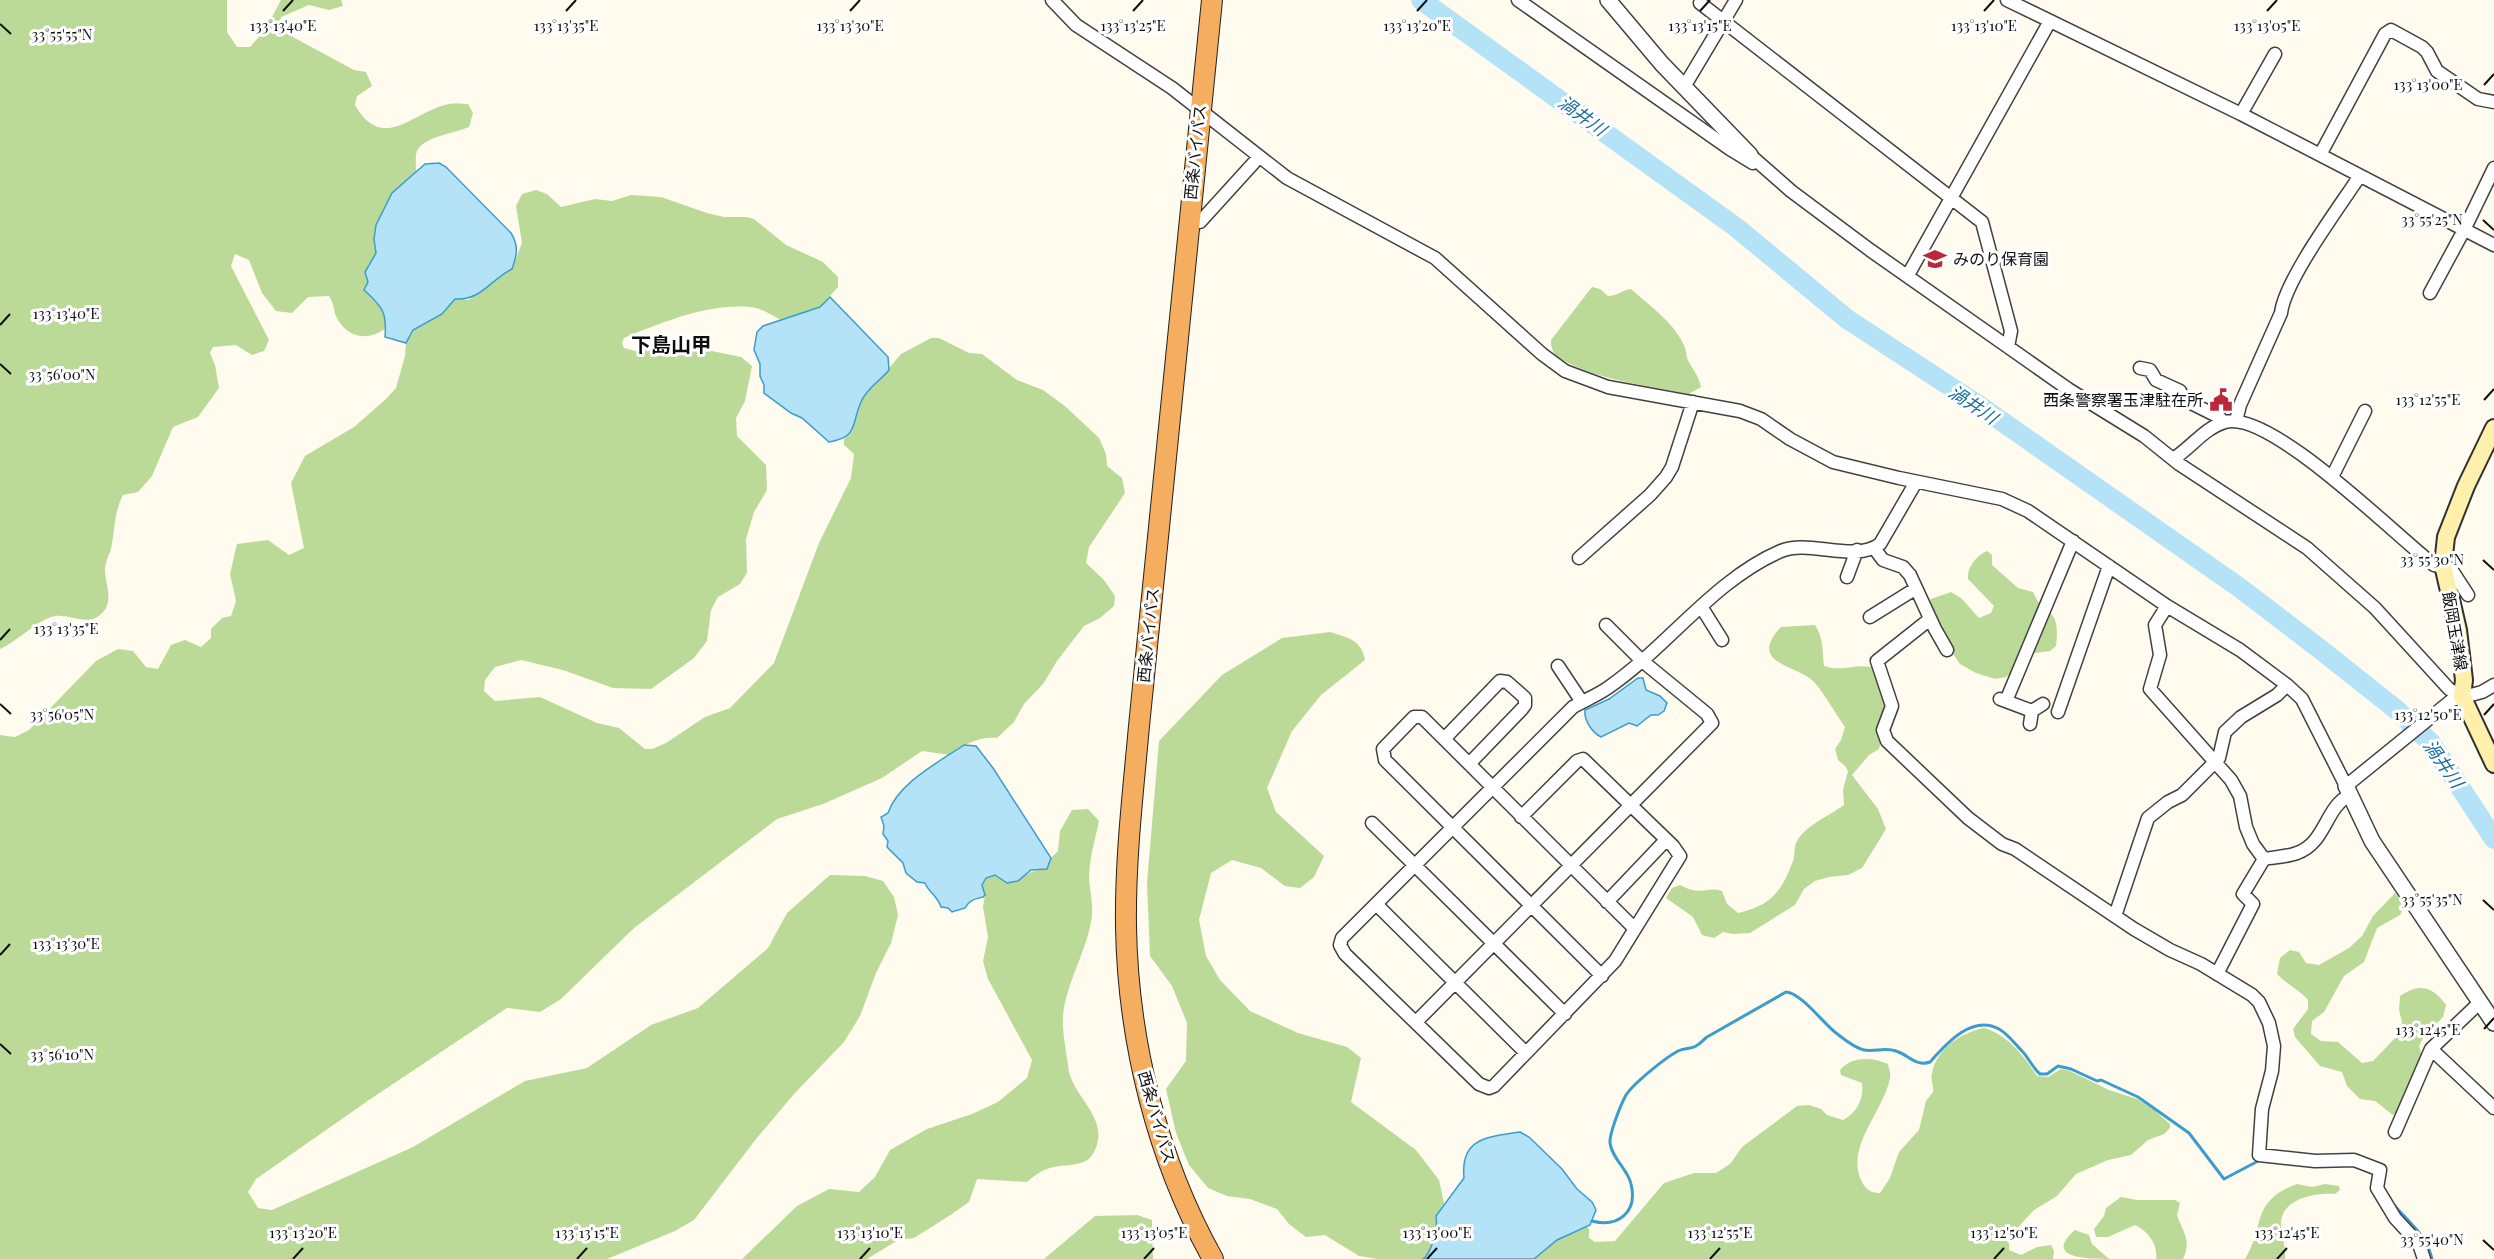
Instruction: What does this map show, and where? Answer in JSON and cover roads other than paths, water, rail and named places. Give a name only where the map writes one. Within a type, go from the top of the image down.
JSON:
[{"type":"highway","name":"西条バイパス","points":[[1212,0],[1199,108],[1181,316],[1130,826],[1126,927],[1129,977],[1146,1085],[1175,1177],[1213,1259]]},
{"type":"main road","name":"飯岡玉津線","points":[[2492,437],[2466,486],[2446,537],[2443,568],[2458,630],[2464,680],[2457,698],[2494,764]]},
{"type":"street","points":[[1052,0],[1076,25],[1157,77],[1295,183],[1435,258],[1542,354],[1565,371],[1608,387],[1752,415],[1833,462],[2014,504],[2073,541],[2167,606],[2240,650],[2302,699],[2372,841],[2494,1023]]},
{"type":"street","points":[[1518,0],[1730,149],[1769,172]]},
{"type":"street","points":[[1608,0],[1684,87],[1769,172],[1826,218],[2068,389],[2144,436],[2173,459],[2307,548],[2358,591],[2457,698]]},
{"type":"street","points":[[1684,87],[1725,22],[1736,0]]},
{"type":"street","points":[[2007,0],[2241,114],[2494,245]]},
{"type":"street","points":[[1700,3],[1982,222],[2011,331],[2008,346]]},
{"type":"street","points":[[1908,275],[2050,21]]},
{"type":"street","points":[[2320,155],[2385,34],[2391,30],[2422,47],[2437,71],[2478,99],[2494,102]]},
{"type":"street","points":[[2241,114],[2275,54]]},
{"type":"street","points":[[1188,221],[1200,222],[1259,157]]},
{"type":"street","points":[[2430,292],[2494,168]]},
{"type":"street","points":[[2236,421],[2240,405],[2281,313],[2283,300],[2312,249],[2359,177]]},
{"type":"street","points":[[2140,368],[2150,370],[2156,380],[2181,391],[2183,399],[2219,417],[2223,422]]},
{"type":"street","points":[[1579,558],[1650,495],[1666,477],[1672,466],[1693,402]]},
{"type":"street","points":[[2332,477],[2365,411]]},
{"type":"street","points":[[2173,459],[2184,453],[2203,434],[2223,422],[2249,423],[2298,451],[2332,477],[2429,561],[2451,569],[2468,595]]},
{"type":"street","points":[[1521,817],[1580,759],[1587,761],[1677,851],[1679,861],[1615,961],[1494,1086],[1484,1087],[1345,954],[1340,945],[1342,938],[1573,707],[1609,688],[1743,572],[1781,551],[1791,548],[1857,550],[1874,548],[1880,544],[1916,482]]},
{"type":"street","points":[[2035,713],[2002,700],[2073,541]]},
{"type":"street","points":[[1874,548],[1883,560],[1903,567],[1910,575],[1947,650]]},
{"type":"street","points":[[1847,577],[1857,550]]},
{"type":"street","points":[[2058,712],[2109,566]]},
{"type":"street","points":[[1870,617],[1915,589]]},
{"type":"street","points":[[2167,606],[2155,625],[2160,655],[2150,688],[2231,780],[2240,796],[2246,828],[2253,844],[2264,859]]},
{"type":"street","points":[[1702,608],[1722,640]]},
{"type":"street","points":[[1930,619],[1877,661],[1892,706],[1883,730],[1887,741],[1968,818],[1998,841],[2015,849],[2170,950],[2252,994],[2259,1002],[2272,1036],[2274,1057],[2262,1108],[2259,1155],[2323,1162],[2354,1160],[2380,1170],[2377,1188],[2395,1218],[2419,1244],[2424,1259]]},
{"type":"street","points":[[1416,1022],[1712,723],[1707,714],[1641,660],[1606,625]]},
{"type":"street","points":[[1558,666],[1582,702]]},
{"type":"street","points":[[1444,740],[1500,681],[1508,682],[1525,698],[1525,705],[1469,764]]},
{"type":"street","points":[[2115,916],[2148,818],[2181,795],[2216,761],[2222,754],[2225,732],[2241,717],[2277,695],[2287,685]]},
{"type":"street","points":[[2264,859],[2297,854],[2309,846],[2318,839],[2348,790],[2391,750],[2457,698],[2482,692],[2494,685]]},
{"type":"street","points":[[1602,976],[1385,760],[1382,753],[1414,717],[1425,719],[1635,929]]},
{"type":"street","points":[[1372,823],[1565,1014]]},
{"type":"street","points":[[1607,902],[1666,840]]},
{"type":"street","points":[[2217,974],[2253,904],[2243,894],[2264,859]]},
{"type":"street","points":[[1376,904],[1526,1053]]},
{"type":"street","points":[[2466,981],[2476,1006],[2494,1034]]},
{"type":"street","points":[[2395,1132],[2431,1049],[2476,1006]]},
{"type":"street","points":[[2431,1049],[2494,1108]]},
{"type":"water","points":[[439,163],[446,167],[511,233],[516,246],[516,255],[512,269],[472,297],[455,299],[442,314],[413,330],[406,343],[385,337],[382,311],[376,301],[364,290],[368,282],[365,272],[376,253],[374,239],[376,225],[392,193],[425,164]]},
{"type":"water","points":[[830,297],[888,357],[889,370],[863,397],[850,433],[839,440],[829,442],[802,418],[791,413],[764,393],[760,364],[754,350],[757,332],[763,326],[820,307]]},
{"type":"water","points":[[1638,678],[1643,678],[1646,690],[1660,696],[1667,703],[1664,711],[1658,715],[1651,715],[1637,726],[1629,723],[1601,737],[1587,722],[1585,710],[1609,699]]},
{"type":"water","points":[[964,745],[976,746],[993,768],[1051,858],[1047,869],[1031,870],[1018,881],[1007,883],[995,875],[986,878],[982,885],[985,895],[983,897],[970,902],[965,908],[952,912],[948,908],[941,907],[925,883],[917,882],[906,873],[903,863],[887,847],[888,841],[883,834],[884,826],[881,817],[888,813],[901,792],[920,774]]},
{"type":"water","points":[[1520,1132],[1529,1137],[1562,1169],[1577,1189],[1592,1202],[1596,1210],[1590,1225],[1557,1240],[1534,1259],[1423,1259],[1434,1239],[1436,1216],[1464,1178],[1464,1164],[1472,1147],[1488,1138]]},
{"type":"waterway","name":"渦井川","points":[[1421,0],[1737,228],[1847,319],[1977,404],[2240,588],[2325,653],[2398,711],[2431,743],[2494,839]]},
{"type":"waterway","points":[[1592,1221],[1601,1223],[1618,1220],[1629,1210],[1632,1203],[1631,1184],[1611,1149],[1610,1143],[1616,1119],[1630,1090],[1672,1054],[1696,1046],[1707,1037],[1786,992],[1798,997],[1849,1043],[1864,1050],[1892,1050],[1921,1063],[1930,1062],[1960,1033],[1979,1025],[1989,1025],[2009,1037],[2040,1074],[2047,1074],[2058,1066],[2071,1069],[2138,1097],[2189,1133],[2224,1179],[2260,1160]]},
{"type":"waterway","points":[[2394,1205],[2426,1243],[2432,1259]]},
{"type":"place","name":"みのり保育園","points":[[1935,259]]},
{"type":"place","name":"西条警察署玉津駐在所","points":[[2221,400]]},
{"type":"district","name":"下島山甲","points":[[671,345]]}]
